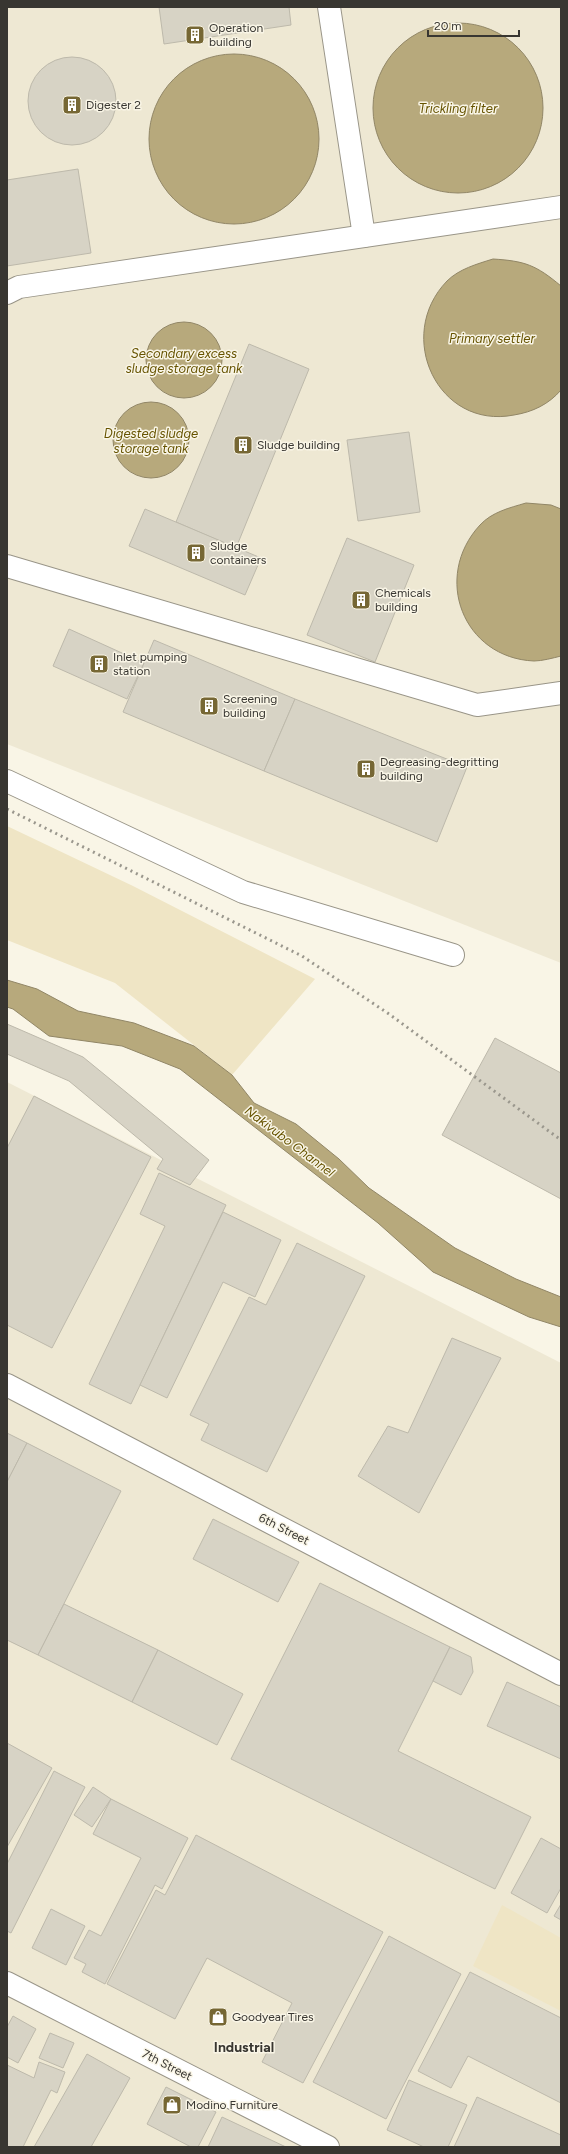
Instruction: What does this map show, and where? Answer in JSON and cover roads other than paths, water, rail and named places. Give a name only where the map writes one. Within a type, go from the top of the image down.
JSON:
[{"type":"street","points":[[329,7],[364,236]]},
{"type":"street","points":[[7,293],[19,287],[561,207]]},
{"type":"street","points":[[7,566],[477,705],[561,693]]},
{"type":"street","points":[[7,781],[243,892],[453,955]]},
{"type":"street","name":"6th Street","points":[[7,1385],[561,1674]]},
{"type":"street","name":"7th Street","points":[[7,1983],[324,2146]]},
{"type":"water","name":"Trickling filter","points":[[450,23],[466,23],[491,29],[512,42],[524,54],[537,75],[543,100],[543,116],[537,141],[524,162],[512,174],[491,187],[466,193],[450,193],[425,187],[404,174],[392,162],[379,141],[373,116],[373,100],[379,75],[392,54],[404,42],[425,29]]},
{"type":"water","points":[[226,54],[242,54],[267,60],[288,73],[300,85],[313,106],[319,131],[319,147],[313,172],[300,193],[288,205],[267,218],[242,224],[226,224],[201,218],[180,205],[168,193],[155,172],[149,147],[149,131],[155,106],[168,85],[180,73],[201,60]]},
{"type":"water","name":"Primary settler","points":[[493,259],[514,261],[530,265],[544,273],[561,286],[561,390],[540,407],[528,412],[514,415],[487,416],[464,408],[445,394],[432,374],[425,352],[424,327],[432,303],[447,281],[463,270]]},
{"type":"water","name":"Secondary excess sludge storage tank","points":[[184,322],[198,325],[211,333],[219,346],[222,360],[219,374],[211,387],[198,395],[184,398],[170,395],[157,387],[149,374],[146,360],[149,346],[157,333],[170,325]]},
{"type":"water","name":"Digested sludge storage tank","points":[[151,402],[165,405],[178,413],[186,426],[189,440],[186,454],[178,467],[165,475],[151,478],[137,475],[124,467],[116,454],[113,440],[116,426],[124,413],[137,405]]},
{"type":"water","points":[[526,503],[551,505],[561,509],[561,656],[537,661],[509,656],[489,646],[473,630],[462,611],[457,590],[458,568],[466,546],[480,525],[495,514]]},
{"type":"water","name":"Nakivubo Channel","points":[[7,980],[37,989],[78,1011],[134,1023],[194,1046],[232,1075],[254,1103],[296,1124],[339,1159],[369,1188],[455,1248],[516,1279],[561,1297],[561,1327],[529,1317],[433,1272],[378,1223],[180,1069],[122,1046],[49,1036],[13,1009],[7,1007]]},
{"type":"railway","points":[[7,809],[302,956],[389,1014],[561,1140]]},
{"type":"place","name":"Operation building","points":[[195,35]]},
{"type":"place","name":"Digester 2","points":[[72,105]]},
{"type":"place","name":"Sludge building","points":[[243,445]]},
{"type":"place","name":"Sludge containers","points":[[196,553]]},
{"type":"place","name":"Chemicals building","points":[[361,600]]},
{"type":"place","name":"Inlet pumping station","points":[[99,664]]},
{"type":"place","name":"Screening building","points":[[209,706]]},
{"type":"place","name":"Degreasing-degritting building","points":[[366,769]]},
{"type":"place","name":"Goodyear Tires","points":[[218,2017]]},
{"type":"place","name":"Modino Furniture","points":[[172,2105]]},
{"type":"district","name":"Industrial","points":[[244,2047]]}]
